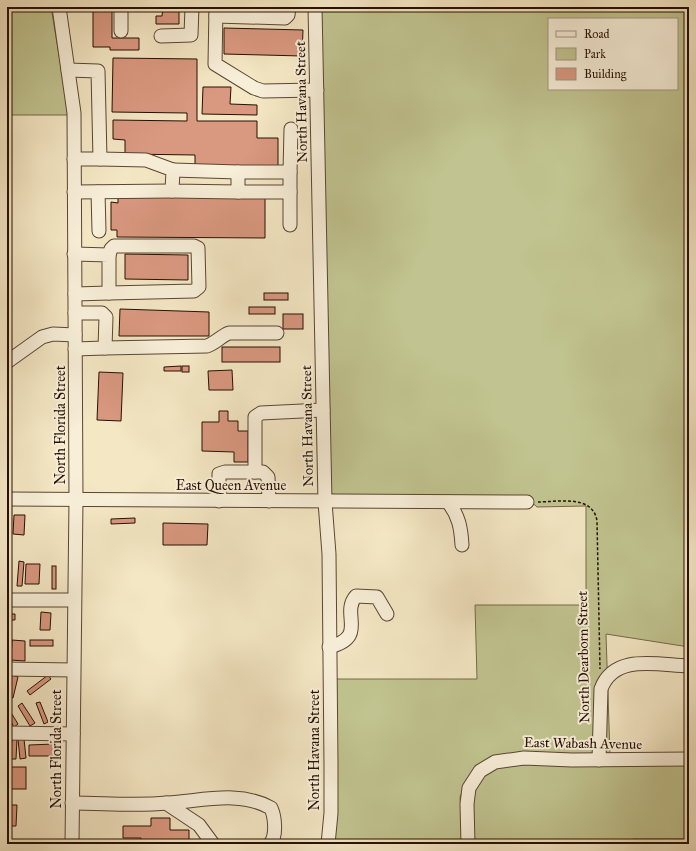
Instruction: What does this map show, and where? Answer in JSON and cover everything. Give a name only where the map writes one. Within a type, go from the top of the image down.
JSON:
[{"type":"street","name":"North Florida Street","points":[[58,7],[74,113],[76,500],[72,844]]},
{"type":"street","points":[[121,7],[121,31]]},
{"type":"street","points":[[161,36],[191,36],[192,7]]},
{"type":"street","points":[[288,7],[288,14],[285,18],[216,12],[214,64],[254,88],[263,91],[317,90]]},
{"type":"street","name":"North Havana Street","points":[[315,7],[325,502],[329,554],[329,647],[332,780],[328,844]]},
{"type":"street","points":[[68,70],[98,71],[100,159]]},
{"type":"street","points":[[290,225],[291,128]]},
{"type":"street","points":[[74,159],[146,160],[173,170],[290,172]]},
{"type":"street","points":[[172,191],[173,170]]},
{"type":"street","points":[[238,172],[238,192]]},
{"type":"street","points":[[74,192],[290,192]]},
{"type":"street","points":[[98,192],[99,231]]},
{"type":"street","points":[[75,294],[194,291],[198,287],[198,248],[194,246],[114,246],[109,254],[109,293]]},
{"type":"street","points":[[74,254],[109,254]]},
{"type":"street","points":[[75,313],[102,314],[106,317],[105,348]]},
{"type":"street","points":[[75,349],[207,346],[215,344],[224,335],[229,333],[277,333]]},
{"type":"street","points":[[7,362],[42,338],[53,334],[75,335]]},
{"type":"street","points":[[255,472],[255,417],[261,413],[323,410]]},
{"type":"street","points":[[219,501],[219,474],[225,472],[263,472],[268,477],[269,501]]},
{"type":"street","name":"East Queen Avenue","points":[[7,499],[527,502]]},
{"type":"street","points":[[448,502],[456,512],[460,523],[462,545]]},
{"type":"street","points":[[329,647],[340,644],[348,637],[352,624],[351,604],[356,596],[377,597],[387,614]]},
{"type":"street","points":[[7,600],[74,600]]},
{"type":"street","points":[[600,689],[608,676],[621,667],[652,663],[688,666]]},
{"type":"street","points":[[7,669],[73,670]]},
{"type":"street","name":"North Dearborn Street","points":[[599,760],[600,689]]},
{"type":"street","points":[[7,733],[73,734]]},
{"type":"street","name":"East Wabash Avenue","points":[[468,844],[468,796],[472,781],[480,771],[495,762],[508,759],[689,759]]},
{"type":"street","points":[[72,803],[166,803],[227,798],[248,798],[262,802],[271,808],[274,816],[274,840],[270,844]]},
{"type":"street","points":[[166,803],[199,825],[213,844]]},
{"type":"path","name":"North Dearborn Street","points":[[527,502],[576,502],[590,506],[596,516],[600,689]]},
{"type":"green space","points":[[7,7],[51,7],[69,115],[7,115]]},
{"type":"green space","points":[[319,7],[689,7],[689,647],[606,634],[610,755],[515,754],[466,782],[460,797],[464,844],[331,844],[334,679],[477,679],[475,605],[586,605],[586,506],[537,507],[528,499],[336,496],[332,494],[328,485]]},
{"type":"green space","points":[[503,763],[689,763],[689,839],[633,839],[630,844],[472,844],[471,805],[476,786],[486,770]]},
{"type":"building","points":[[93,7],[112,7],[112,38],[139,38],[139,50],[110,50],[110,47],[93,47]]},
{"type":"building","points":[[163,7],[179,7],[179,24],[156,24],[156,16],[162,16]]},
{"type":"building","points":[[224,28],[303,30],[302,56],[224,54]]},
{"type":"building","points":[[113,58],[197,59],[197,121],[257,121],[257,138],[278,138],[278,168],[195,167],[195,155],[125,154],[125,140],[113,139],[113,120],[187,121],[187,113],[112,112]]},
{"type":"building","points":[[203,87],[231,87],[230,104],[257,105],[257,115],[202,114]]},
{"type":"building","points":[[118,195],[265,197],[265,238],[117,237],[117,230],[111,230],[111,202],[118,203]]},
{"type":"building","points":[[125,254],[188,255],[188,280],[125,279]]},
{"type":"building","points":[[264,293],[288,293],[288,300],[264,300]]},
{"type":"building","points":[[249,307],[275,307],[275,314],[249,314]]},
{"type":"building","points":[[120,309],[209,312],[209,336],[119,336]]},
{"type":"building","points":[[283,314],[303,314],[303,329],[283,329]]},
{"type":"building","points":[[222,347],[280,347],[280,362],[222,362]]},
{"type":"building","points":[[181,366],[181,371],[164,371],[164,367]]},
{"type":"building","points":[[182,366],[189,366],[189,372],[182,372]]},
{"type":"building","points":[[232,370],[233,390],[209,390],[208,371]]},
{"type":"building","points":[[99,372],[123,373],[121,421],[97,420]]},
{"type":"building","points":[[219,411],[228,411],[228,421],[238,421],[238,431],[248,431],[248,462],[234,462],[234,452],[202,451],[202,422],[219,422]]},
{"type":"building","points":[[14,515],[25,515],[24,535],[13,534]]},
{"type":"building","points":[[135,518],[135,523],[111,524],[111,519]]},
{"type":"building","points":[[163,523],[208,524],[207,545],[163,545]]},
{"type":"building","points":[[19,561],[24,562],[22,586],[17,586]]},
{"type":"building","points":[[26,564],[40,564],[39,584],[25,584]]},
{"type":"building","points":[[52,566],[56,566],[56,589],[52,589]]},
{"type":"building","points":[[7,605],[10,605],[10,614],[15,614],[15,620],[10,620],[9,632],[7,632]]},
{"type":"building","points":[[41,612],[51,613],[50,630],[40,630]]},
{"type":"building","points":[[12,640],[25,641],[25,661],[11,660]]},
{"type":"building","points":[[30,640],[53,640],[53,646],[30,646]]},
{"type":"building","points":[[12,675],[18,677],[13,698],[8,696]]},
{"type":"building","points":[[48,675],[51,679],[30,695],[27,691]]},
{"type":"building","points":[[40,702],[48,722],[44,724],[36,703]]},
{"type":"building","points":[[22,703],[35,723],[30,726],[18,706]]},
{"type":"building","points":[[7,706],[18,724],[14,727],[7,715]]},
{"type":"building","points":[[12,738],[17,739],[16,759],[10,759]]},
{"type":"building","points":[[18,739],[24,739],[26,758],[20,759]]},
{"type":"building","points":[[54,744],[54,756],[29,756],[29,745]]},
{"type":"building","points":[[7,767],[26,767],[26,789],[7,789]]},
{"type":"building","points":[[7,805],[17,805],[16,826],[7,826]]},
{"type":"building","points":[[151,818],[170,818],[170,830],[189,830],[189,844],[141,844],[141,838],[123,838],[123,826],[151,826]]}]
